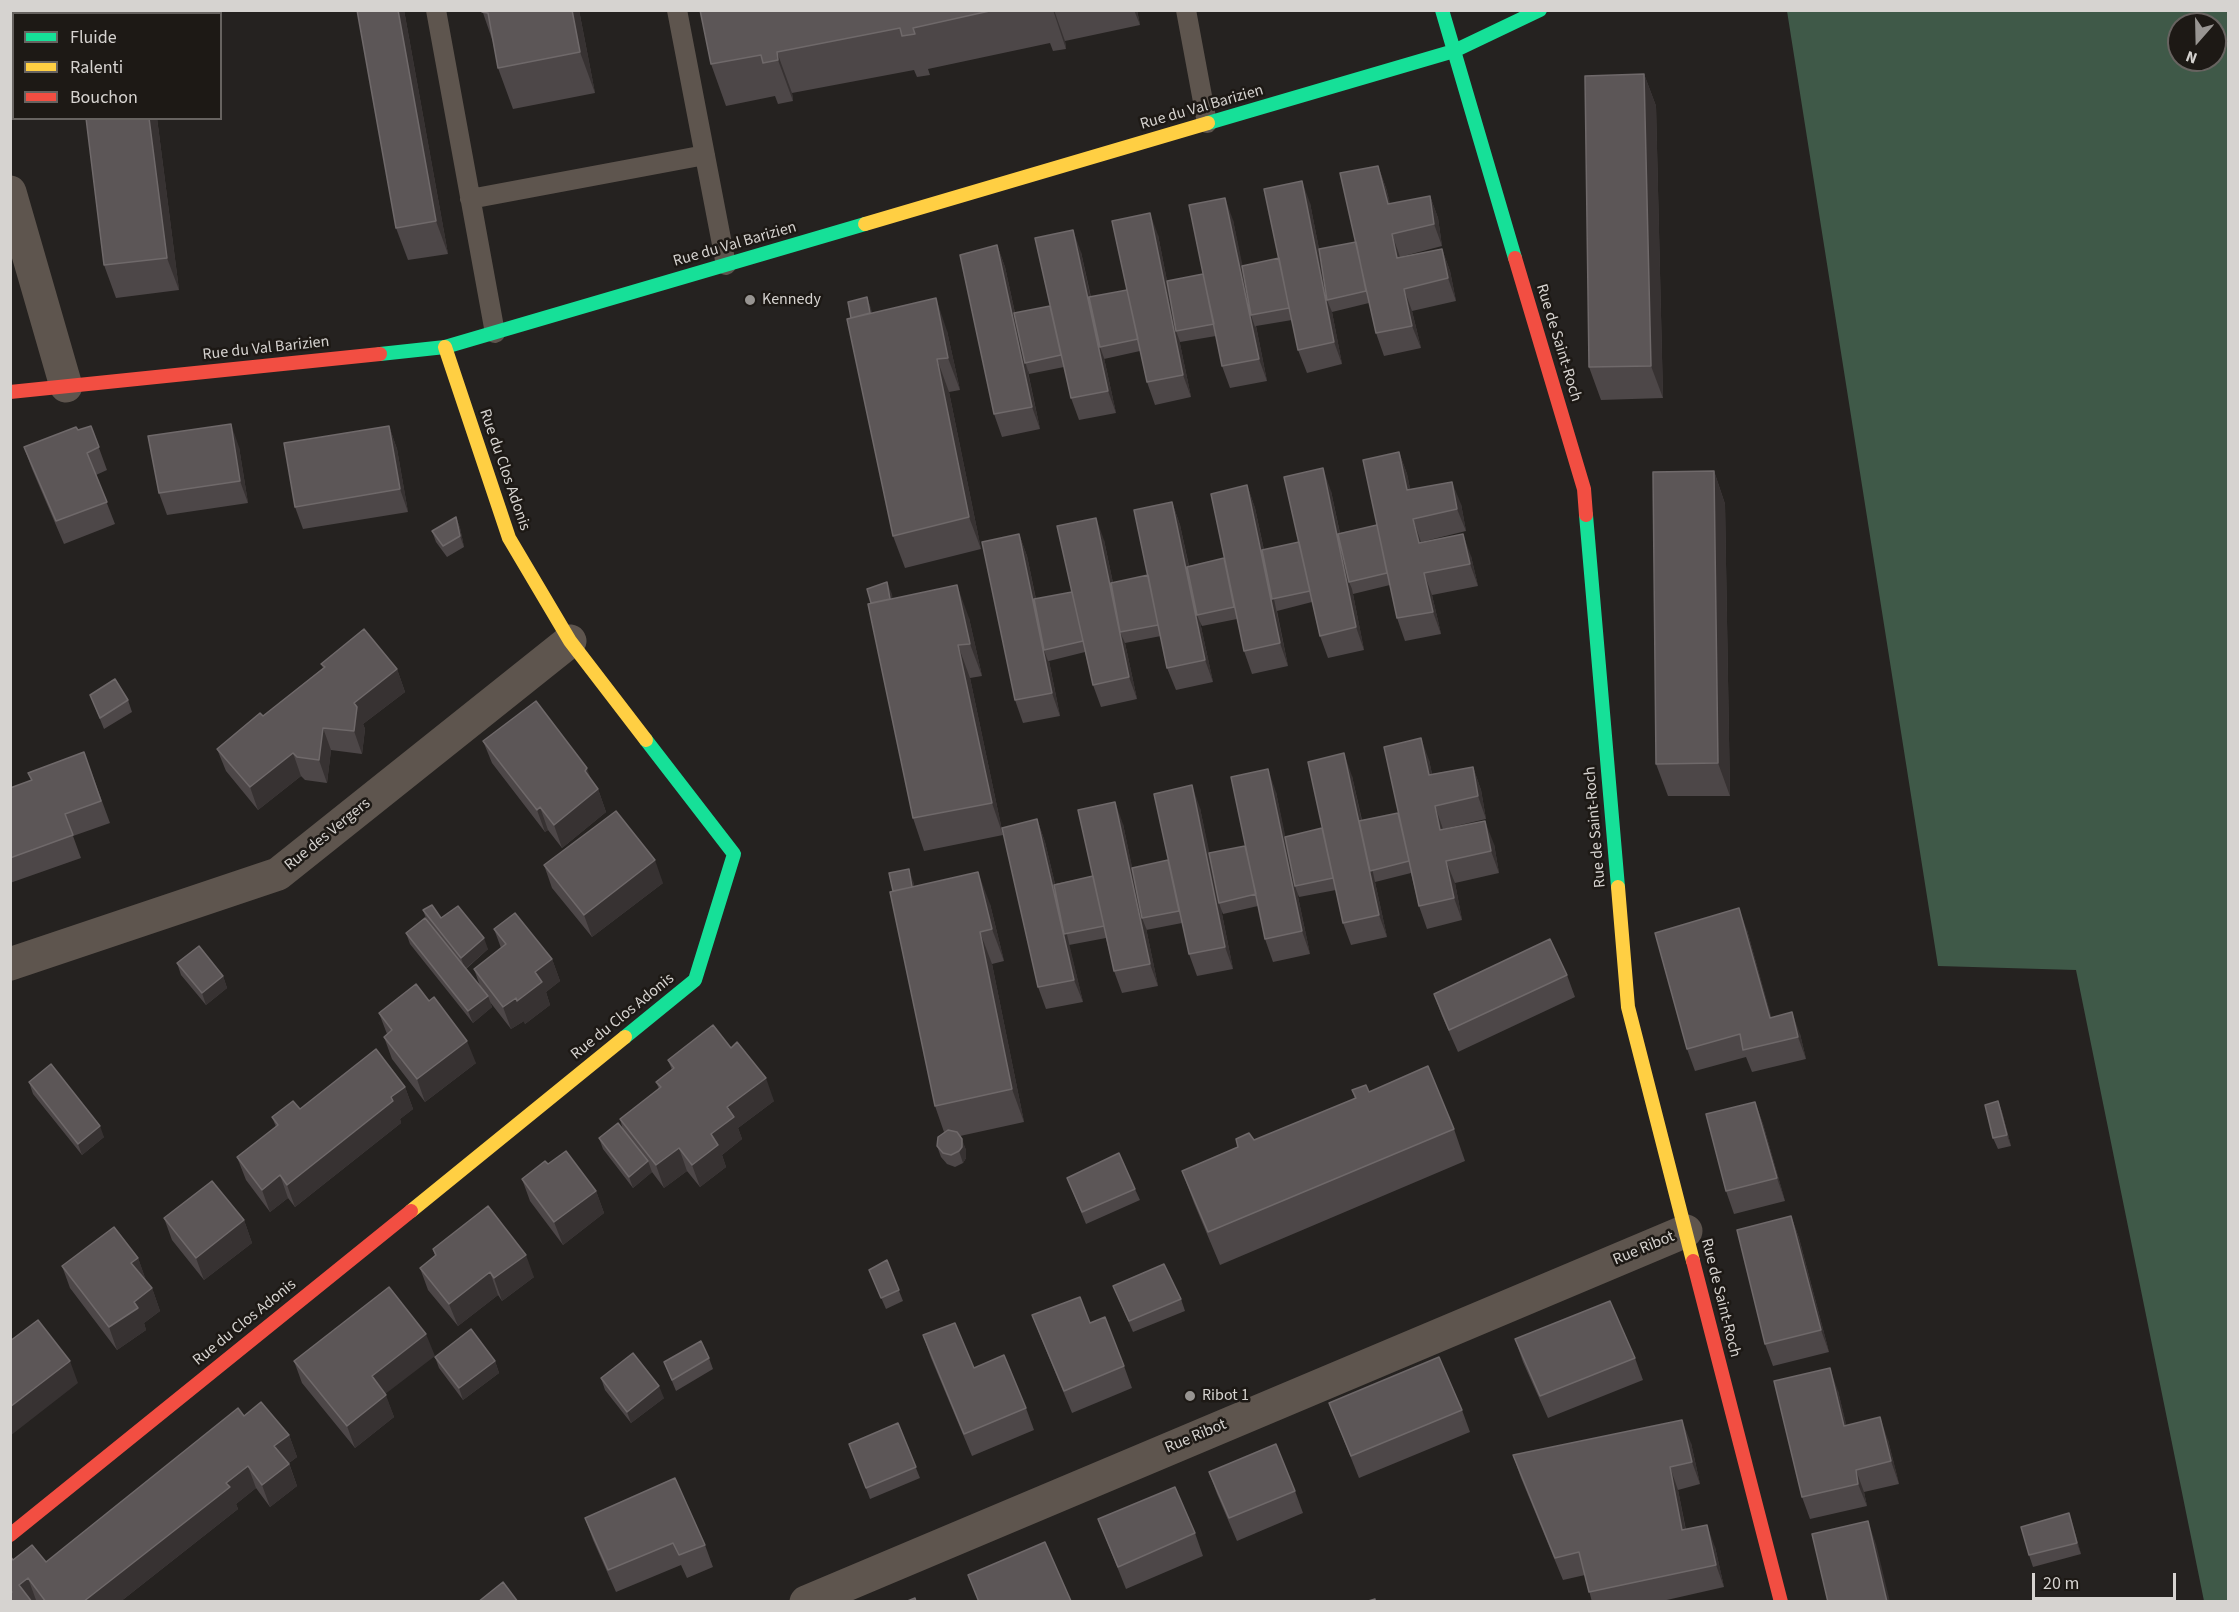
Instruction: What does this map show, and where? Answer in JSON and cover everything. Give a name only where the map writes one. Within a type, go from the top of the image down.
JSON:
[{"type":"street","name":"Rue de Saint-Roch","points":[[1442,10],[1584,489],[1628,1007],[1781,1602]]},
{"type":"street","name":"Rue du Val Barizien","points":[[10,392],[445,347],[1454,51],[1540,10]]},
{"type":"street","points":[[10,192],[66,386]]},
{"type":"street","name":"Rue du Clos Adonis","points":[[10,1535],[695,980],[734,854],[570,641],[509,538],[445,347]]},
{"type":"street","name":"Rue des Vergers","points":[[10,964],[278,874],[570,641]]},
{"type":"street","name":"Rue Ribot","points":[[806,1602],[1686,1231]]},
{"type":"lane","points":[[436,10],[495,333]]},
{"type":"lane","points":[[677,10],[726,264]]},
{"type":"lane","points":[[1186,10],[1207,123]]},
{"type":"lane","points":[[470,199],[705,155]]},
{"type":"green space","points":[[1787,11],[2228,11],[2228,1601],[2204,1601],[2076,970],[1938,966]]},
{"type":"building","points":[[73,10],[136,10],[136,12],[73,12]]},
{"type":"building","points":[[357,10],[398,10],[436,221],[396,228]]},
{"type":"building","points":[[482,10],[572,10],[580,52],[498,68],[488,13]]},
{"type":"building","points":[[700,10],[994,10],[913,28],[915,34],[902,36],[900,28],[777,52],[778,60],[763,63],[761,55],[711,64]]},
{"type":"building","points":[[1644,74],[1651,366],[1589,367],[1585,76]]},
{"type":"building","points":[[86,120],[149,120],[167,258],[104,265]]},
{"type":"building","points":[[1378,166],[1388,204],[1430,196],[1434,224],[1392,234],[1397,258],[1442,249],[1448,278],[1404,289],[1412,326],[1376,333],[1340,173]]},
{"type":"building","points":[[1302,181],[1334,342],[1298,350],[1264,189]]},
{"type":"building","points":[[1225,198],[1259,359],[1222,366],[1189,205]]},
{"type":"building","points":[[1150,213],[1183,375],[1147,382],[1112,221]]},
{"type":"building","points":[[1073,230],[1108,391],[1071,398],[1035,238]]},
{"type":"building","points":[[1356,242],[1366,291],[1327,300],[1319,249]]},
{"type":"building","points":[[997,245],[1032,407],[994,414],[960,255]]},
{"type":"building","points":[[1279,258],[1289,308],[1251,315],[1242,266]]},
{"type":"building","points":[[1203,274],[1214,324],[1176,331],[1167,281]]},
{"type":"building","points":[[1127,290],[1138,339],[1100,347],[1089,297]]},
{"type":"building","points":[[867,297],[870,313],[851,318],[848,302]]},
{"type":"building","points":[[936,298],[948,358],[937,359],[969,517],[893,536],[847,319]]},
{"type":"building","points":[[1050,306],[1061,355],[1025,363],[1014,313]]},
{"type":"building","points":[[231,424],[240,481],[159,493],[148,436]]},
{"type":"building","points":[[91,426],[99,447],[87,453],[107,502],[56,521],[24,447],[76,427],[78,430]]},
{"type":"building","points":[[389,426],[400,489],[295,507],[284,443]]},
{"type":"building","points":[[1399,452],[1407,490],[1452,482],[1457,509],[1413,519],[1419,543],[1463,534],[1470,564],[1424,573],[1433,612],[1397,618],[1363,460]]},
{"type":"building","points":[[1323,468],[1356,627],[1320,636],[1284,477]]},
{"type":"building","points":[[1714,471],[1718,763],[1656,764],[1653,472]]},
{"type":"building","points":[[1247,485],[1280,643],[1244,651],[1211,494]]},
{"type":"building","points":[[1172,502],[1205,660],[1167,668],[1134,510]]},
{"type":"building","points":[[456,517],[460,536],[443,546],[432,531]]},
{"type":"building","points":[[1096,518],[1129,677],[1093,685],[1057,526]]},
{"type":"building","points":[[1377,525],[1387,573],[1349,582],[1338,534]]},
{"type":"building","points":[[1019,534],[1052,693],[1015,700],[982,542]]},
{"type":"building","points":[[1299,542],[1310,591],[1272,599],[1262,550]]},
{"type":"building","points":[[1224,558],[1234,607],[1197,615],[1187,567]]},
{"type":"building","points":[[1148,575],[1158,625],[1120,632],[1111,583]]},
{"type":"building","points":[[887,582],[890,599],[871,603],[867,589]]},
{"type":"building","points":[[957,585],[970,644],[958,645],[992,803],[913,818],[868,604]]},
{"type":"building","points":[[1072,592],[1083,641],[1044,650],[1034,599]]},
{"type":"building","points":[[364,629],[397,669],[354,703],[357,707],[354,731],[323,728],[319,760],[297,757],[293,753],[250,787],[217,749],[260,713],[263,716],[325,667],[321,664]]},
{"type":"building","points":[[115,679],[128,700],[100,718],[90,695]]},
{"type":"building","points":[[536,701],[587,768],[585,771],[598,789],[554,825],[540,807],[537,810],[483,741]]},
{"type":"building","points":[[1421,738],[1429,775],[1473,767],[1478,796],[1435,806],[1440,830],[1485,821],[1491,851],[1446,861],[1454,898],[1419,906],[1384,747]]},
{"type":"building","points":[[84,752],[101,801],[65,814],[73,835],[10,858],[10,788],[32,780],[28,773]]},
{"type":"building","points":[[1344,753],[1379,915],[1343,923],[1308,762]]},
{"type":"building","points":[[1268,769],[1302,931],[1265,939],[1231,777]]},
{"type":"building","points":[[1192,785],[1225,947],[1189,954],[1154,794]]},
{"type":"building","points":[[1115,802],[1150,964],[1114,971],[1078,810]]},
{"type":"building","points":[[616,811],[655,860],[584,915],[544,865]]},
{"type":"building","points":[[1398,813],[1409,861],[1370,871],[1359,821]]},
{"type":"building","points":[[1037,819],[1074,980],[1038,987],[1002,828]]},
{"type":"building","points":[[1322,828],[1333,878],[1295,886],[1285,837]]},
{"type":"building","points":[[1245,846],[1256,894],[1219,903],[1209,853]]},
{"type":"building","points":[[1168,860],[1179,911],[1142,918],[1132,868]]},
{"type":"building","points":[[909,869],[912,887],[893,891],[889,873]]},
{"type":"building","points":[[978,872],[992,929],[980,932],[1012,1089],[935,1106],[890,892]]},
{"type":"building","points":[[1093,876],[1104,926],[1064,934],[1054,885]]},
{"type":"building","points":[[432,905],[441,918],[458,906],[484,938],[461,958],[423,910]]},
{"type":"building","points":[[1739,908],[1770,1018],[1792,1012],[1798,1037],[1743,1050],[1740,1034],[1687,1049],[1655,933]]},
{"type":"building","points":[[515,913],[552,959],[535,972],[542,982],[517,1001],[516,998],[503,1007],[474,969],[506,944],[494,929]]},
{"type":"building","points":[[425,918],[488,996],[468,1011],[406,933]]},
{"type":"building","points":[[1550,939],[1567,975],[1449,1030],[1434,994]]},
{"type":"building","points":[[199,946],[223,976],[202,993],[177,963]]},
{"type":"building","points":[[416,984],[429,1001],[434,997],[467,1041],[417,1079],[384,1037],[392,1030],[379,1013]]},
{"type":"building","points":[[713,1025],[731,1048],[737,1042],[766,1078],[727,1107],[734,1117],[711,1134],[718,1145],[692,1165],[679,1148],[656,1165],[620,1119],[661,1087],[656,1082],[674,1068],[668,1060]]},
{"type":"building","points":[[376,1049],[405,1087],[391,1097],[393,1101],[287,1185],[280,1175],[262,1190],[237,1157],[278,1125],[272,1117],[293,1101],[300,1109]]},
{"type":"building","points":[[51,1064],[100,1126],[78,1144],[29,1082]]},
{"type":"building","points":[[1428,1066],[1454,1129],[1208,1232],[1182,1171],[1238,1147],[1236,1139],[1249,1133],[1254,1140],[1356,1098],[1352,1090],[1366,1085],[1369,1092]]},
{"type":"building","points":[[1998,1101],[2007,1135],[1993,1138],[1985,1105]]},
{"type":"building","points":[[1755,1102],[1777,1178],[1726,1191],[1706,1114]]},
{"type":"building","points":[[618,1123],[648,1161],[629,1177],[599,1138]]},
{"type":"building","points":[[948,1130],[957,1132],[962,1139],[962,1147],[951,1155],[943,1153],[937,1146],[938,1137]]},
{"type":"building","points":[[566,1151],[596,1191],[554,1222],[522,1179],[545,1161],[548,1164]]},
{"type":"building","points":[[1119,1153],[1135,1189],[1082,1212],[1067,1178]]},
{"type":"building","points":[[212,1181],[244,1220],[196,1258],[164,1218]]},
{"type":"building","points":[[488,1206],[526,1255],[494,1278],[490,1272],[449,1304],[420,1268],[436,1255],[433,1249]]},
{"type":"building","points":[[1791,1216],[1821,1330],[1765,1344],[1737,1230]]},
{"type":"building","points":[[114,1227],[138,1258],[131,1263],[152,1288],[134,1302],[138,1308],[109,1327],[62,1266]]},
{"type":"building","points":[[887,1260],[899,1290],[881,1298],[869,1270]]},
{"type":"building","points":[[1164,1264],[1181,1299],[1129,1321],[1113,1286]]},
{"type":"building","points":[[389,1287],[426,1334],[372,1376],[386,1395],[347,1426],[294,1361]]},
{"type":"building","points":[[1080,1297],[1090,1323],[1105,1317],[1124,1366],[1064,1391],[1032,1315]]},
{"type":"building","points":[[1610,1301],[1635,1358],[1540,1396],[1515,1339]]},
{"type":"building","points":[[38,1320],[70,1361],[10,1407],[10,1341]]},
{"type":"building","points":[[955,1323],[974,1368],[1004,1355],[1026,1408],[964,1434],[923,1335]]},
{"type":"building","points":[[471,1329],[495,1361],[459,1388],[435,1357]]},
{"type":"building","points":[[701,1341],[709,1358],[672,1380],[664,1362]]},
{"type":"building","points":[[633,1353],[659,1386],[627,1412],[601,1378]]},
{"type":"building","points":[[1439,1357],[1462,1410],[1351,1456],[1329,1403]]},
{"type":"building","points":[[1830,1368],[1844,1426],[1880,1417],[1891,1461],[1856,1470],[1858,1484],[1802,1497],[1774,1381]]},
{"type":"building","points":[[261,1402],[289,1435],[274,1446],[289,1464],[262,1485],[248,1466],[226,1483],[230,1487],[83,1602],[46,1602],[28,1578],[19,1585],[32,1602],[10,1602],[12,1592],[10,1591],[10,1556],[13,1560],[32,1545],[46,1562],[238,1408],[244,1416]]},
{"type":"building","points":[[1682,1420],[1692,1462],[1670,1467],[1682,1530],[1707,1525],[1716,1565],[1589,1592],[1579,1552],[1555,1558],[1513,1455]]},
{"type":"building","points":[[898,1423],[916,1467],[866,1488],[849,1444]]},
{"type":"building","points":[[1276,1444],[1295,1491],[1229,1518],[1209,1472]]},
{"type":"building","points":[[675,1478],[705,1545],[679,1555],[673,1543],[608,1570],[585,1518]]},
{"type":"building","points":[[1175,1487],[1195,1533],[1118,1567],[1098,1519]]},
{"type":"building","points":[[2069,1513],[2077,1543],[2029,1555],[2021,1527]]},
{"type":"building","points":[[1868,1521],[1887,1602],[1828,1602],[1812,1534]]},
{"type":"building","points":[[1045,1542],[1071,1601],[979,1602],[968,1575]]},
{"type":"building","points":[[503,1582],[518,1602],[478,1602]]},
{"type":"traffic: fast","points":[[1442,10],[1515,258]]},
{"type":"traffic: fast","points":[[1208,123],[1454,51],[1540,10]]},
{"type":"traffic: fast","points":[[380,354],[445,347],[865,224]]},
{"type":"traffic: fast","points":[[1586,515],[1618,887]]},
{"type":"traffic: fast","points":[[625,1037],[695,980],[734,854],[646,740]]},
{"type":"traffic: slow","points":[[865,224],[1208,123]]},
{"type":"traffic: slow","points":[[445,347],[509,538],[570,641],[646,740]]},
{"type":"traffic: slow","points":[[1618,887],[1628,1007],[1693,1261]]},
{"type":"traffic: slow","points":[[411,1211],[625,1037]]},
{"type":"traffic: jam","points":[[1515,258],[1584,489],[1586,515]]},
{"type":"traffic: jam","points":[[10,392],[380,354]]},
{"type":"traffic: jam","points":[[10,1535],[411,1211]]},
{"type":"traffic: jam","points":[[1693,1261],[1781,1602]]},
{"type":"place","name":"Kennedy","points":[[750,300]]},
{"type":"place","name":"Ribot 1","points":[[1190,1396]]}]
